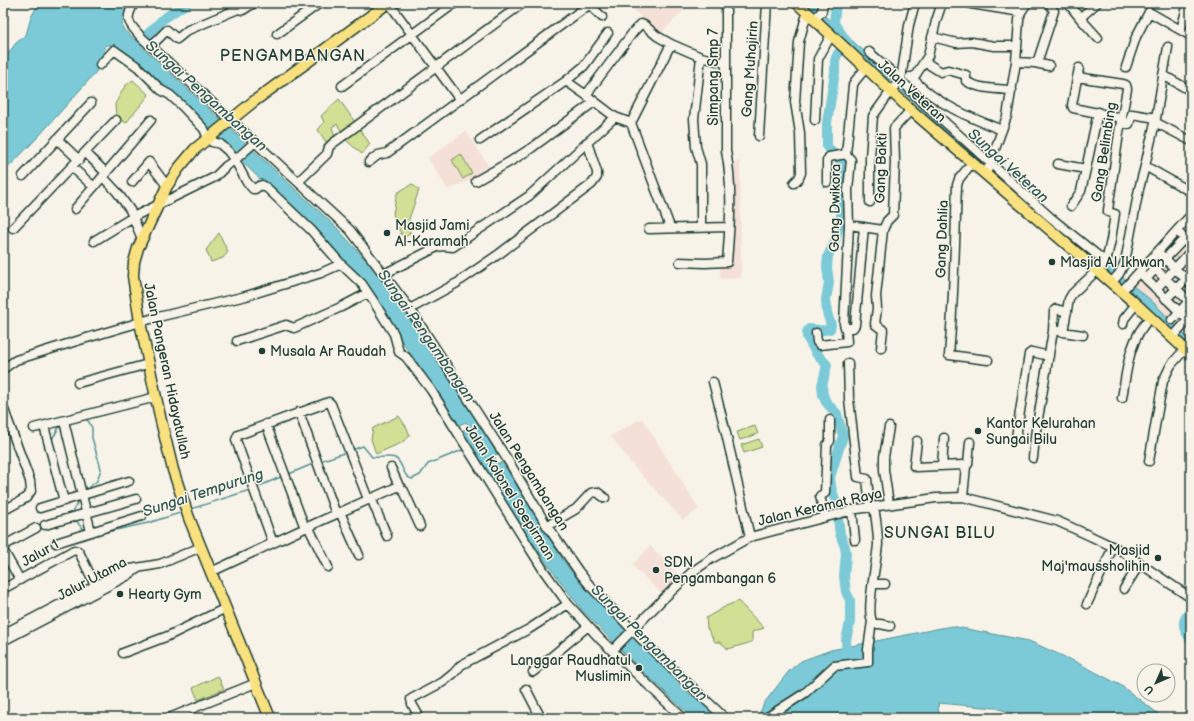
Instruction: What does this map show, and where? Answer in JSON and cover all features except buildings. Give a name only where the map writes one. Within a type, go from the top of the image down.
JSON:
[{"type":"main road","name":"Jalan Pangeran Hidayatullah","points":[[270,718],[189,518],[173,470],[148,364],[140,322],[133,270],[136,254],[142,239],[167,186],[192,152],[229,121],[388,3]]},
{"type":"main road","name":"Jalan Veteran","points":[[797,3],[815,16],[831,35],[866,68],[892,90],[911,110],[972,163],[988,168],[1103,266],[1125,287],[1136,304],[1150,318],[1174,337],[1188,352]]},
{"type":"street","name":"Jalan Pengambangan","points":[[134,3],[128,16],[128,20],[145,41],[253,144],[346,225],[410,309],[547,526],[592,588],[632,631],[725,718]]},
{"type":"street","points":[[145,41],[167,30],[178,39],[188,30],[198,25],[238,9],[243,10],[254,3]]},
{"type":"street","points":[[277,34],[320,3]]},
{"type":"street","points":[[388,3],[460,100]]},
{"type":"street","points":[[342,86],[455,3]]},
{"type":"street","points":[[298,182],[327,154],[329,147],[332,144],[523,3]]},
{"type":"street","name":"Simpang Smp 7","points":[[680,262],[726,262],[729,227],[730,170],[726,151],[726,3]]},
{"type":"street","name":"Gang Muhajirin","points":[[758,136],[767,3]]},
{"type":"street","points":[[794,183],[799,178],[800,173],[800,133],[795,102],[798,48],[800,36],[815,16],[822,11],[823,3]]},
{"type":"street","points":[[870,202],[870,158],[873,116],[900,81],[903,71],[908,31],[915,3]]},
{"type":"street","points":[[913,79],[928,56],[942,3]]},
{"type":"street","points":[[869,52],[988,168],[1007,116],[1016,62],[1016,46],[1021,12],[1026,3]]},
{"type":"street","points":[[1068,3],[1098,38]]},
{"type":"street","points":[[1080,18],[1098,3]]},
{"type":"street","points":[[1181,30],[1188,3]]},
{"type":"street","points":[[369,162],[379,154],[387,153],[589,4],[602,17]]},
{"type":"street","points":[[971,4],[1021,12]]},
{"type":"street","points":[[1037,63],[1054,11],[1050,4]]},
{"type":"street","points":[[1126,67],[1136,37],[1149,12],[1191,36]]},
{"type":"street","points":[[586,95],[634,31],[641,24],[671,44],[701,57],[725,63]]},
{"type":"street","points":[[480,140],[566,81],[584,66],[608,33]]},
{"type":"street","points":[[815,120],[818,60],[831,35]]},
{"type":"street","points":[[932,37],[958,43],[972,42],[994,46],[1016,46]]},
{"type":"street","points":[[670,227],[631,123],[671,44]]},
{"type":"street","points":[[1115,279],[1125,262],[1139,189],[1155,120],[1168,47]]},
{"type":"street","points":[[102,59],[114,50],[138,67],[161,90],[170,95],[192,116],[210,137]]},
{"type":"street","points":[[701,57],[694,119],[696,147],[701,164],[701,227]]},
{"type":"street","points":[[925,62],[941,72],[948,70],[966,75],[966,81],[968,82],[981,86],[1012,90]]},
{"type":"street","points":[[1016,62],[1037,63],[1049,66]]},
{"type":"street","name":"Gang Dwikora","points":[[816,333],[817,342],[820,344],[848,345],[844,324],[849,225],[848,190],[851,160],[844,154],[853,85],[866,68]]},
{"type":"street","points":[[1079,68],[1072,105],[1073,108],[1098,112],[1129,124],[1132,114],[1155,120],[1191,140]]},
{"type":"street","points":[[903,71],[921,88],[936,98],[969,116],[1002,130]]},
{"type":"street","points":[[1163,75],[1191,92]]},
{"type":"street","name":"Gang Belimbing","points":[[1077,78],[1126,85],[1127,89],[1108,210],[1108,212],[1114,214],[1111,240],[1103,266]]},
{"type":"street","points":[[566,81],[615,117],[631,123]]},
{"type":"street","points":[[476,181],[530,149],[594,102]]},
{"type":"street","points":[[23,176],[91,103]]},
{"type":"street","name":"Gang Bakti","points":[[883,230],[886,221],[893,215],[895,162],[894,128],[911,110]]},
{"type":"street","points":[[1071,206],[1081,190],[1098,112]]},
{"type":"street","points":[[384,274],[441,246],[453,247],[529,196],[615,117]]},
{"type":"street","points":[[13,228],[116,120]]},
{"type":"street","points":[[75,209],[151,120]]},
{"type":"street","name":"Jalan Kolonel Soepirman","points":[[210,137],[212,142],[223,146],[236,160],[244,177],[253,188],[255,189],[262,185],[266,188],[311,230],[341,264],[362,284],[394,334],[399,352],[406,357],[431,390],[544,571],[568,604],[587,627],[614,649],[683,718]]},
{"type":"street","points":[[57,139],[79,160]]},
{"type":"street","points":[[410,309],[459,281],[499,254],[592,184],[597,178],[597,172],[587,142]]},
{"type":"street","points":[[94,241],[133,217],[215,177],[253,144]]},
{"type":"street","points":[[86,153],[130,210],[142,239]]},
{"type":"street","points":[[827,182],[827,161],[830,157],[844,154]]},
{"type":"street","points":[[132,182],[149,162],[167,186]]},
{"type":"street","name":"Gang Dahlia","points":[[972,163],[959,179],[957,185],[952,320],[949,355],[988,360]]},
{"type":"street","points":[[1058,164],[1086,169]]},
{"type":"street","points":[[1145,166],[1191,192]]},
{"type":"street","points":[[72,167],[94,187]]},
{"type":"street","points":[[1125,287],[1191,215]]},
{"type":"street","points":[[849,225],[883,230],[876,296],[877,308],[875,324],[883,330],[881,348]]},
{"type":"street","points":[[649,229],[670,227],[729,227]]},
{"type":"street","points":[[846,330],[848,328],[853,328],[855,325],[864,227]]},
{"type":"street","points":[[1176,231],[1191,245]]},
{"type":"street","points":[[1146,279],[1184,239]]},
{"type":"street","points":[[1157,251],[1189,279],[1166,299]]},
{"type":"street","points":[[1156,289],[1191,251]]},
{"type":"street","points":[[1148,262],[1190,301],[1172,320]]},
{"type":"street","points":[[3,369],[16,360],[140,322],[246,296],[321,273],[341,264]]},
{"type":"street","points":[[1063,332],[1066,312],[1072,294],[1103,266]]},
{"type":"street","points":[[1138,272],[1179,312],[1189,319],[1174,337]]},
{"type":"street","points":[[237,341],[286,325],[294,328],[368,293]]},
{"type":"street","points":[[1123,324],[1124,319],[1136,304]]},
{"type":"street","points":[[1033,458],[1035,436],[1053,331],[1055,310],[1066,312]]},
{"type":"street","points":[[1122,398],[1128,363],[1134,341],[1142,326],[1150,318]]},
{"type":"street","points":[[1053,331],[1083,335]]},
{"type":"street","points":[[1016,437],[1029,354],[1032,352],[1049,356]]},
{"type":"street","points":[[1149,461],[1162,381],[1171,365],[1188,352]]},
{"type":"street","points":[[766,718],[805,693],[834,666],[868,662],[868,649],[872,624],[870,617],[870,602],[878,542],[867,479],[858,477],[849,399],[848,363]]},
{"type":"street","points":[[78,383],[148,364]]},
{"type":"street","points":[[713,382],[750,537]]},
{"type":"street","points":[[34,428],[156,397]]},
{"type":"street","points":[[274,543],[236,438],[238,435],[327,402],[330,402],[369,499],[387,536]]},
{"type":"street","points":[[3,407],[30,481],[31,491],[26,498],[8,508],[3,502]]},
{"type":"street","points":[[299,412],[317,463],[338,513],[360,555]]},
{"type":"street","points":[[825,517],[820,496],[825,493],[827,446],[830,441],[830,420]]},
{"type":"street","points":[[64,421],[91,532]]},
{"type":"street","points":[[266,424],[306,527],[328,567]]},
{"type":"street","points":[[44,426],[64,501]]},
{"type":"street","points":[[889,426],[884,457],[884,470],[890,504]]},
{"type":"street","points":[[942,466],[944,438]]},
{"type":"street","points":[[916,441],[914,461],[915,467],[966,466]]},
{"type":"street","points":[[963,498],[970,442]]},
{"type":"street","points":[[391,468],[399,486],[404,491],[420,526]]},
{"type":"street","points":[[40,508],[129,481]]},
{"type":"street","points":[[211,572],[306,527],[399,486]]},
{"type":"street","points":[[547,526],[576,509],[591,493],[597,492],[605,498]]},
{"type":"street","name":"Jalan Keramat Raya","points":[[614,649],[692,572],[711,559],[750,537],[852,510],[936,498],[963,498],[1057,521],[1113,547],[1140,563],[1191,598]]},
{"type":"street","points":[[45,525],[136,499]]},
{"type":"street","points":[[852,510],[855,540]]},
{"type":"street","points":[[56,543],[142,516]]},
{"type":"street","points":[[3,546],[36,528]]},
{"type":"street","name":"Jalur Utama","points":[[3,634],[97,589],[125,570],[160,564],[201,547]]},
{"type":"street","points":[[1087,604],[1113,547]]},
{"type":"street","points":[[3,550],[20,580]]},
{"type":"street","name":"Jalur 1","points":[[3,589],[74,550],[80,554],[97,589]]},
{"type":"street","points":[[1124,590],[1140,563]]},
{"type":"street","points":[[873,584],[885,584]]},
{"type":"street","points":[[420,718],[410,701],[412,698],[443,682],[461,665],[540,623],[568,604]]},
{"type":"street","points":[[122,653],[168,636],[226,608]]},
{"type":"street","name":"Jalur Utama","points":[[3,641],[43,616]]},
{"type":"street","points":[[872,624],[890,626]]},
{"type":"street","points":[[533,672],[587,627]]},
{"type":"street","points":[[169,718],[256,683]]},
{"type":"street","points":[[526,689],[541,718]]},
{"type":"shaded area","points":[[691,3],[659,35],[628,4]]},
{"type":"shaded area","points":[[466,131],[491,170],[448,190],[428,158]]},
{"type":"shaded area","points":[[740,161],[741,278],[720,279],[727,166]]},
{"type":"shaded area","points":[[1177,234],[1191,247],[1191,333],[1187,337],[1131,283]]},
{"type":"shaded area","points":[[642,418],[699,509],[683,520],[630,462],[611,436]]},
{"type":"shaded area","name":"SDN Pengambangan 6","points":[[650,546],[680,576],[662,594],[632,565]]},
{"type":"green space","points":[[133,80],[149,95],[126,123],[116,116],[115,104],[125,86]]},
{"type":"green space","points":[[339,99],[370,144],[362,154],[347,141],[337,124],[332,127],[335,137],[328,145],[318,130],[324,122],[321,116]]},
{"type":"green space","points":[[461,154],[472,173],[463,179],[452,160]]},
{"type":"green space","points":[[412,184],[419,190],[409,219],[410,233],[406,237],[401,234],[393,214],[397,193]]},
{"type":"green space","points":[[219,233],[228,252],[223,258],[211,262],[206,250]]},
{"type":"green space","points":[[399,416],[407,428],[410,436],[401,443],[376,454],[371,439],[373,428]]},
{"type":"green space","points":[[755,426],[758,434],[740,440],[737,432]]},
{"type":"green space","points":[[759,439],[762,447],[744,453],[741,445]]},
{"type":"green space","points":[[738,601],[764,628],[752,632],[752,642],[728,649],[720,642],[715,642],[707,628],[706,618],[726,606]]},
{"type":"green space","points":[[218,676],[224,689],[198,700],[193,688]]},
{"type":"water","points":[[39,3],[131,3],[122,23],[123,29],[337,228],[370,263],[407,315],[477,421],[497,454],[494,456],[498,464],[502,462],[563,560],[582,585],[590,591],[683,688],[692,696],[697,697],[719,718],[693,718],[635,664],[582,610],[548,565],[509,508],[462,431],[469,427],[466,422],[459,425],[429,379],[404,345],[387,314],[371,290],[207,127],[116,48],[106,45],[96,72],[38,137],[3,173],[3,60],[16,43],[26,35],[31,17]]},
{"type":"water","points":[[806,3],[811,3],[1096,256],[1152,301],[1191,341],[1191,349],[1121,284],[963,148],[892,82],[869,63]]},
{"type":"water","points":[[951,626],[1029,641],[1076,662],[1120,685],[1136,697],[1136,703],[1144,703],[1164,718],[1027,718],[996,708],[938,703],[939,718],[757,718],[765,702],[789,671],[801,661],[831,650]]},
{"type":"waterway","name":"Sungai Pengambangan","points":[[133,49],[163,19],[187,3]]},
{"type":"waterway","points":[[836,3],[834,23],[847,42],[837,55],[835,61],[835,72],[827,123],[827,147],[840,158],[841,166],[838,204],[841,212],[841,219],[835,241],[828,256],[827,267],[829,283],[826,299],[827,313],[831,325],[830,329],[809,329],[807,332],[807,337],[816,353],[827,365],[822,386],[823,395],[826,402],[837,414],[843,436],[830,477],[831,487],[836,503],[840,534],[846,554],[844,576],[846,592],[850,600],[850,622],[846,640],[847,660]]},
{"type":"waterway","name":"Sungai Tempurung","points":[[85,418],[92,428],[92,438],[101,469],[97,481],[85,490]]},
{"type":"waterway","name":"Sungai Tempurung","points":[[51,441],[61,424]]},
{"type":"waterway","name":"Sungai Tempurung","points":[[352,450],[363,446],[372,457],[395,458],[400,463],[406,476],[412,479],[420,475],[428,464],[465,449]]},
{"type":"waterway","name":"Sungai Tempurung","points":[[320,461],[347,452]]},
{"type":"waterway","name":"Sungai Tempurung","points":[[289,474],[315,463]]},
{"type":"waterway","name":"Sungai Tempurung","points":[[255,488],[283,476]]},
{"type":"waterway","name":"Sungai Tempurung","points":[[191,509],[250,490]]},
{"type":"waterway","name":"Sungai Tempurung","points":[[72,515],[78,500]]},
{"type":"waterway","name":"Sungai Tempurung","points":[[102,533],[148,523],[183,512]]},
{"type":"waterway","name":"Sungai Tempurung","points":[[75,519],[84,531]]},
{"type":"waterway","name":"SUNGAI BILU","points":[[1191,611],[1185,618],[1184,622],[1186,632],[1191,640]]},
{"type":"place","name":"Masjid Jami Al-Karamah","points":[[387,233]]},
{"type":"place","name":"Masjid Al Ikhwan","points":[[1052,262]]},
{"type":"place","name":"Musala Ar Raudah","points":[[262,351]]},
{"type":"place","name":"Kantor Kelurahan Sungai Bilu","points":[[978,431]]},
{"type":"place","name":"Masjid Maj'maussholihin","points":[[1158,558]]},
{"type":"place","name":"SDN Pengambangan 6","points":[[656,570]]},
{"type":"place","name":"Hearty Gym","points":[[120,594]]},
{"type":"place","name":"Langgar Raudhatul Muslimin","points":[[639,668]]},
{"type":"district","name":"PENGAMBANGAN","points":[[293,56]]},
{"type":"district","name":"SUNGAI BILU","points":[[940,533]]},
{"type":"water label","name":"Sungai Veteran","points":[[1008,166]]}]
